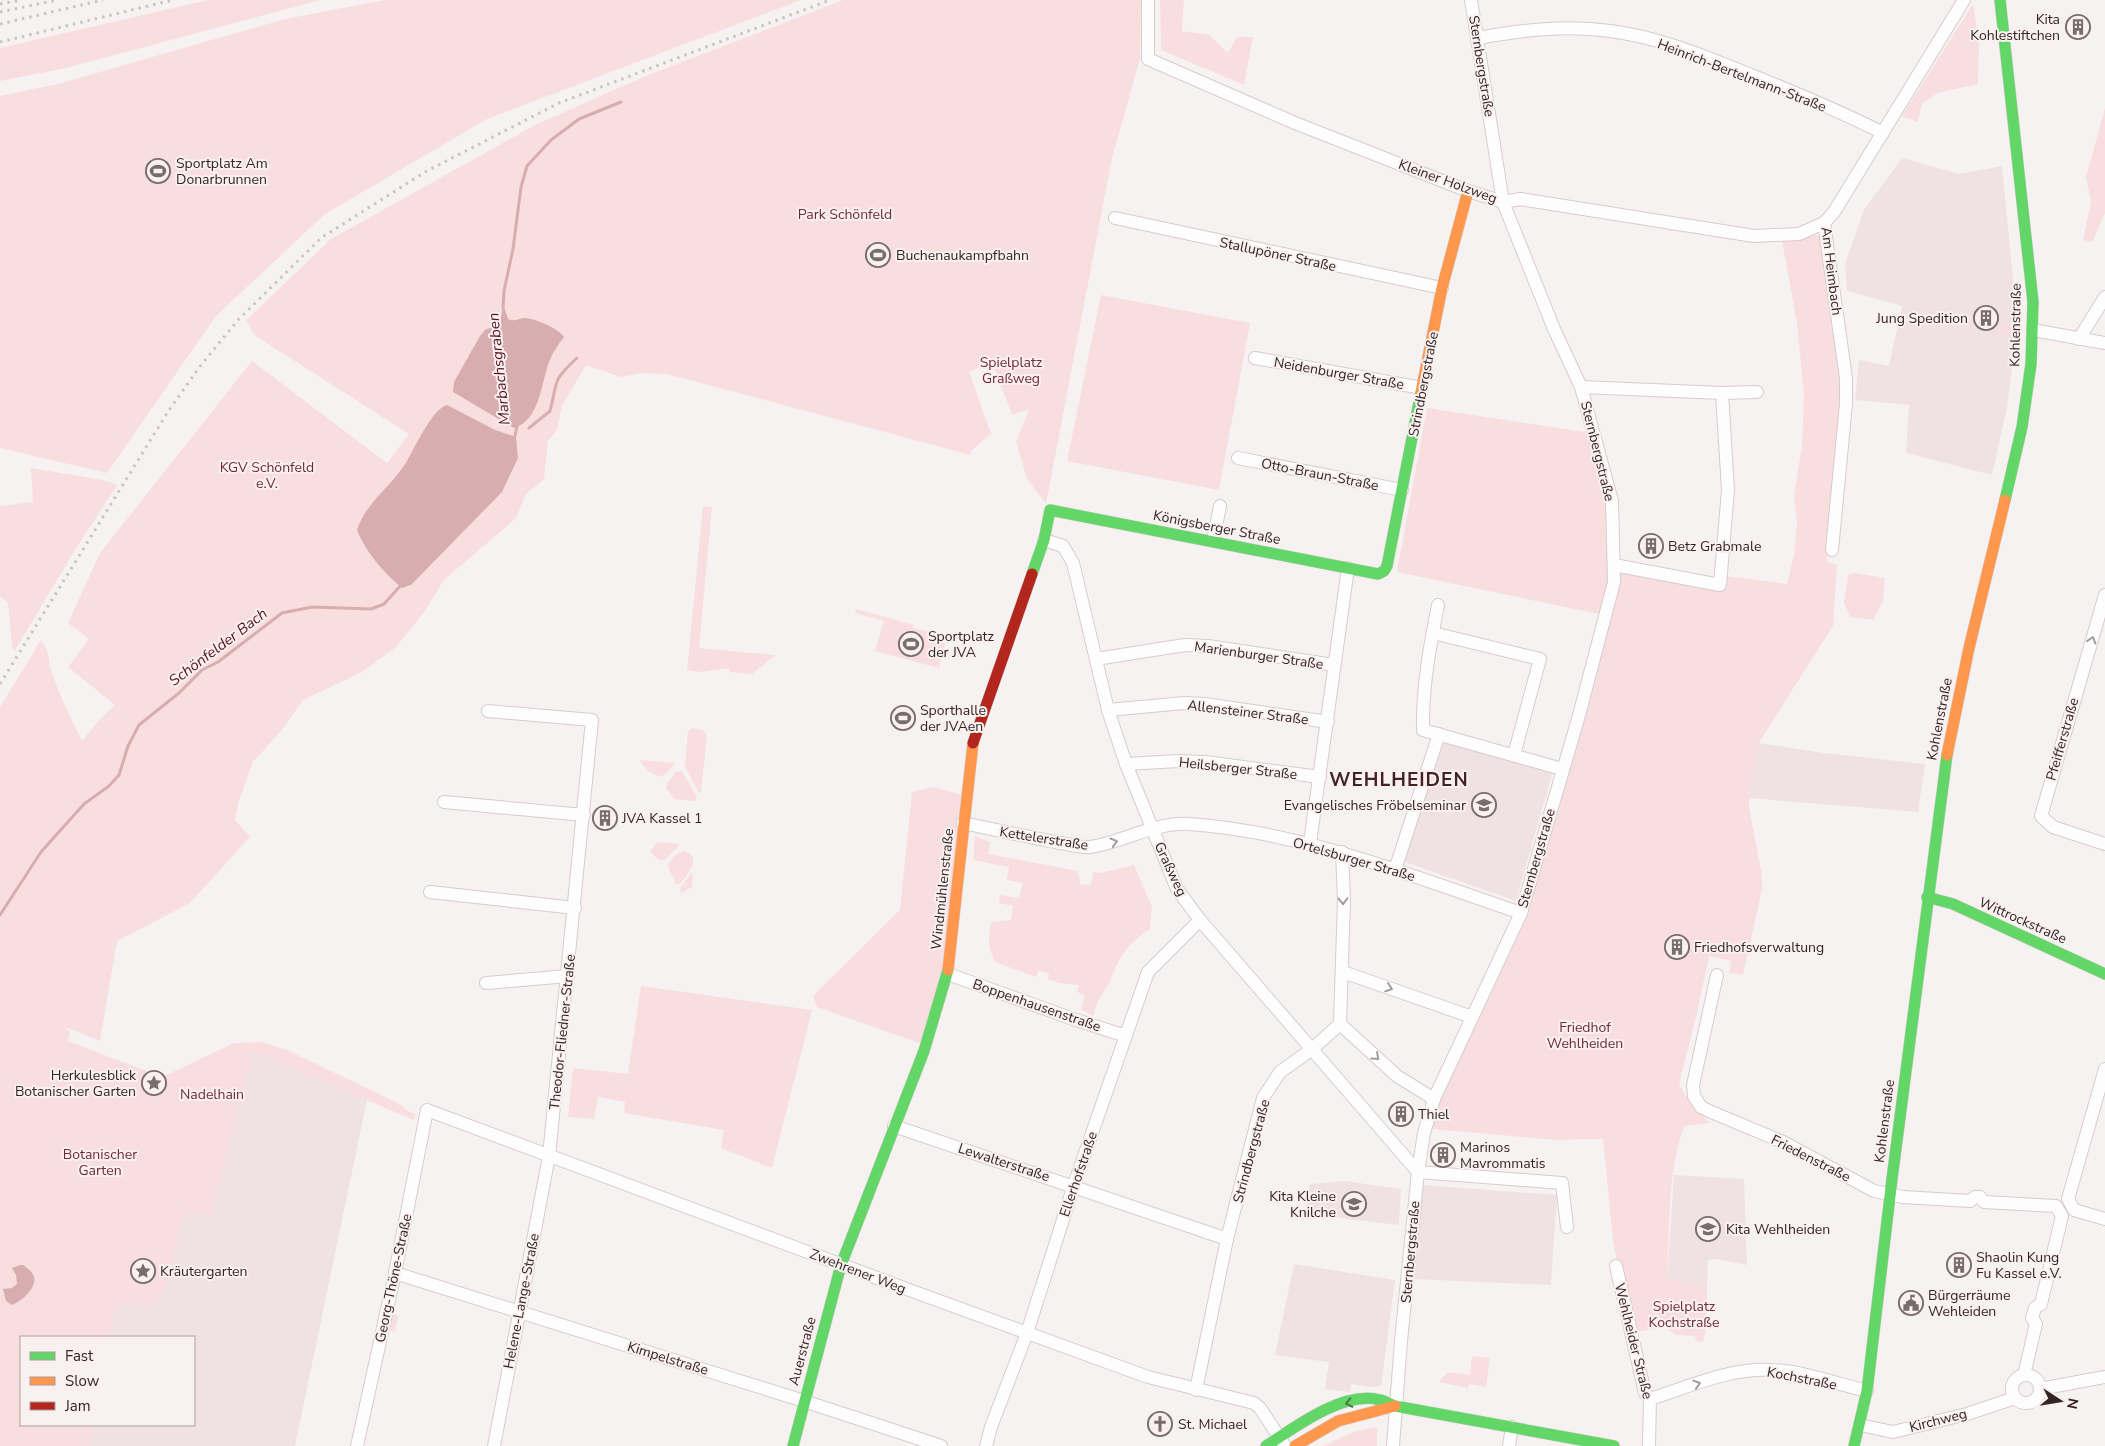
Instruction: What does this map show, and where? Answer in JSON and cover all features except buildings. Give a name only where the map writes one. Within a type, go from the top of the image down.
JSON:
[{"type":"main road","name":"Kohlenstraße","points":[[1854,1446],[1868,1391],[1890,1193],[1946,759],[1969,648],[2022,427],[2029,380],[2033,330],[2028,248],[2000,0]]},
{"type":"main road","name":"Strindbergstraße","points":[[1378,574],[1384,571],[1387,566],[1442,288],[1468,191]]},
{"type":"main road","name":"Königsberger Straße","points":[[1050,510],[1378,574]]},
{"type":"main road","name":"Windmühlenstraße","points":[[841,1264],[924,1051],[948,974],[972,746],[1044,540],[1050,510]]},
{"type":"main road","name":"Wittrockstraße","points":[[1927,898],[1939,899],[1953,904],[2105,974]]},
{"type":"main road","name":"Auerstraße","points":[[794,1446],[804,1401],[841,1264]]},
{"type":"main road","points":[[1266,1446],[1282,1442],[1333,1406],[1376,1398],[1386,1400],[1395,1406],[1614,1446]]},
{"type":"main road","points":[[1295,1446],[1330,1424],[1395,1406]]},
{"type":"street","name":"Kleiner Holzweg","points":[[1148,0],[1148,59],[1295,123],[1468,191],[1503,202],[1520,199],[1754,236],[1799,234],[1824,223]]},
{"type":"street","name":"Sternbergstraße","points":[[1393,1446],[1395,1406],[1418,1172],[1424,1134],[1434,1099],[1521,913],[1578,719],[1614,582],[1612,501],[1582,387],[1554,329],[1503,202],[1471,0]]},
{"type":"street","name":"Am Heimbach","points":[[1832,550],[1846,404],[1846,378],[1824,223],[1834,212],[1964,0]]},
{"type":"street","name":"Heinrich-Bertelmann-Straße","points":[[1478,38],[1516,31],[1563,28],[1611,30],[1692,52],[1812,100],[1883,133]]},
{"type":"street","name":"Stallupöner Straße","points":[[1114,218],[1442,288]]},
{"type":"street","points":[[2080,339],[2105,297]]},
{"type":"street","points":[[2033,330],[2105,343]]},
{"type":"street","name":"Neidenburger Straße","points":[[1255,358],[1422,388]]},
{"type":"street","points":[[1582,387],[1722,393],[1757,392]]},
{"type":"street","points":[[1614,565],[1720,586],[1728,490],[1722,393]]},
{"type":"street","name":"Otto-Braun-Straße","points":[[1238,458],[1402,490]]},
{"type":"street","points":[[1213,541],[1220,506]]},
{"type":"street","name":"Graßweg","points":[[1044,540],[1063,546],[1073,563],[1108,710],[1126,764],[1177,889],[1200,920],[1418,1172]]},
{"type":"street","points":[[1310,843],[1348,568]]},
{"type":"street","name":"Pfeifferstraße","points":[[2105,595],[2041,816],[2054,827],[2105,844]]},
{"type":"street","points":[[1438,605],[1423,716],[1423,730],[1562,769]]},
{"type":"street","points":[[1433,633],[1540,659],[1514,755]]},
{"type":"street","name":"Marienburger Straße","points":[[1096,659],[1185,645],[1208,646],[1334,665]]},
{"type":"street","name":"Allensteiner Straße","points":[[1108,710],[1184,703],[1205,704],[1328,722]]},
{"type":"street","name":"Theodor-Fliedner-Straße","points":[[488,711],[592,720],[575,908],[549,1156]]},
{"type":"street","points":[[1396,870],[1439,734]]},
{"type":"street","name":"Heilsberger Straße","points":[[1126,764],[1178,761],[1205,762],[1320,777]]},
{"type":"street","points":[[444,802],[584,815]]},
{"type":"street","name":"Kettelerstraße","points":[[963,823],[1087,848],[1114,842],[1153,828]]},
{"type":"street","name":"Ortelsburger Straße","points":[[1153,828],[1164,824],[1188,824],[1310,843],[1342,852],[1521,913]]},
{"type":"street","points":[[1342,852],[1343,972],[1340,1024],[1397,1076],[1434,1099]]},
{"type":"street","points":[[430,892],[575,908]]},
{"type":"street","name":"Ellerhofstraße","points":[[986,1446],[991,1427],[1027,1334],[1074,1185],[1148,972],[1200,920]]},
{"type":"street","points":[[1343,972],[1472,1017]]},
{"type":"street","name":"Boppenhausenstraße","points":[[948,974],[1126,1036]]},
{"type":"street","name":"Friedenstraße","points":[[1717,975],[1693,1085],[1694,1096],[1701,1107],[1724,1119],[1783,1142],[1874,1191],[1903,1196],[1970,1201],[1975,1196],[1980,1197],[1984,1202],[2056,1206],[2062,1216],[2041,1304],[2035,1308],[2032,1318],[2036,1324],[2024,1375]]},
{"type":"street","points":[[486,983],[568,976]]},
{"type":"street","name":"Strindbergstraße","points":[[1196,1390],[1227,1239],[1263,1098],[1280,1072],[1311,1050],[1340,1024]]},
{"type":"street","points":[[2105,1069],[2100,1110],[2068,1199],[2074,1210],[2105,1219]]},
{"type":"street","name":"Zwehrener Weg","points":[[427,1110],[1027,1334],[1148,1377],[1254,1403],[1260,1408],[1282,1442]]},
{"type":"street","name":"Georg-Thöne-Straße","points":[[358,1446],[427,1110]]},
{"type":"street","name":"Lewalterstraße","points":[[894,1126],[1074,1185],[1227,1239]]},
{"type":"street","name":"Helene-Lange-Straße","points":[[494,1446],[549,1156]]},
{"type":"street","points":[[1418,1172],[1562,1183],[1567,1227]]},
{"type":"street","name":"Wehlheider Straße","points":[[1616,1266],[1645,1393],[1650,1399],[1649,1446]]},
{"type":"street","name":"Kimpelstraße","points":[[395,1273],[804,1401],[941,1446]]},
{"type":"street","name":"Kochstraße","points":[[1650,1399],[1722,1376],[1749,1370],[1771,1370],[1868,1391]]},
{"type":"street","points":[[2015,1398],[2012,1393],[2013,1383],[2024,1375],[2036,1379],[2040,1389]]},
{"type":"street","name":"Kirchweg","points":[[1860,1425],[1892,1432],[1967,1414],[2015,1398],[2020,1403],[2032,1402],[2036,1399],[2040,1389],[2105,1377]]},
{"type":"street","points":[[1509,1446],[1512,1427]]},
{"type":"shaded area","points":[[1902,158],[1959,174],[2002,166],[2014,289],[2016,337],[2007,407],[1992,475],[1906,453],[1909,405],[1855,400],[1859,360],[1889,366],[1902,306],[1847,291],[1845,263],[1864,210]]},
{"type":"shaded area","name":"Evangelisches Fröbelseminar","points":[[1444,740],[1553,771],[1516,901],[1405,862]]},
{"type":"shaded area","points":[[1758,743],[1824,753],[1925,764],[1918,812],[1749,798],[1750,781]]},
{"type":"shaded area","points":[[253,1051],[367,1100],[295,1446],[90,1446],[94,1426],[195,1426],[195,1336],[108,1336],[118,1301],[168,1283],[182,1220],[190,1218],[188,1215],[192,1212],[211,1217]]},
{"type":"shaded area","name":"Kita Wehlheiden","points":[[1674,1175],[1744,1179],[1747,1265],[1717,1259],[1708,1260],[1707,1288],[1667,1280]]},
{"type":"shaded area","name":"Kita Kleine Knilche","points":[[1345,1181],[1401,1189],[1399,1225],[1305,1214],[1310,1184]]},
{"type":"shaded area","points":[[1423,1185],[1557,1195],[1551,1285],[1413,1279]]},
{"type":"shaded area","points":[[1294,1264],[1395,1280],[1381,1386],[1371,1387],[1351,1384],[1350,1392],[1325,1389],[1329,1362],[1275,1355]]},
{"type":"green space","points":[[208,0],[320,0],[66,68],[0,81],[0,48]]},
{"type":"green space","points":[[385,0],[801,0],[487,119],[325,214],[216,316],[107,473],[0,448],[0,96],[58,84],[285,19]]},
{"type":"green space","name":"Park Schönfeld","points":[[843,0],[1141,0],[1140,59],[1112,158],[1046,504],[1027,479],[1016,442],[1029,409],[1012,415],[992,362],[969,372],[991,434],[971,451],[971,455],[667,374],[641,373],[621,377],[586,365],[562,406],[557,430],[548,441],[544,479],[526,494],[516,518],[443,581],[425,611],[396,647],[362,672],[303,700],[281,731],[253,762],[238,803],[235,820],[250,837],[190,903],[117,941],[100,1041],[62,1026],[70,1031],[68,1041],[162,1077],[234,1043],[261,1042],[287,1050],[404,1106],[404,1109],[415,1114],[414,1120],[253,1052],[211,1217],[192,1212],[188,1215],[190,1218],[187,1221],[184,1218],[182,1220],[168,1283],[152,1308],[118,1302],[108,1336],[20,1336],[20,1426],[94,1426],[90,1446],[0,1446],[0,707],[41,640],[48,653],[59,691],[82,741],[99,720],[115,705],[68,667],[89,639],[68,623],[100,553],[252,361],[387,463],[409,434],[254,335],[246,320],[331,239],[537,124],[648,75]]},
{"type":"green space","points":[[1160,0],[1184,0],[1182,31],[1209,35],[1228,53],[1237,37],[1253,37],[1244,85],[1161,50]]},
{"type":"green space","points":[[1973,4],[1979,43],[1978,84],[1938,93],[1922,103],[1918,122],[1902,116]]},
{"type":"green space","points":[[2105,108],[2105,213],[2092,242],[2083,240],[2091,202],[2086,177]]},
{"type":"green space","name":"Friedhof Wehlheiden","points":[[1817,235],[1823,239],[1842,390],[1827,562],[1837,565],[1833,626],[1758,744],[1750,781],[1749,808],[1762,875],[1762,889],[1743,975],[1729,973],[1731,961],[1709,956],[1679,1084],[1691,1105],[1710,1123],[1684,1126],[1679,1144],[1670,1202],[1667,1279],[1707,1288],[1706,1327],[1703,1342],[1696,1341],[1695,1336],[1676,1335],[1665,1327],[1636,1332],[1628,1316],[1613,1241],[1603,1139],[1556,1140],[1431,1129],[1438,1103],[1527,917],[1619,571],[1722,590],[1726,576],[1787,584],[1794,555],[1797,523],[1794,496],[1802,445],[1804,395],[1797,323],[1782,241]]},
{"type":"green space","points":[[1101,295],[1250,323],[1219,490],[1067,461]]},
{"type":"green space","points":[[1973,321],[2002,329],[2004,323],[2016,327],[2016,337],[1972,325]]},
{"type":"green space","points":[[1427,408],[1591,433],[1609,502],[1609,581],[1599,614],[1397,572]]},
{"type":"green space","points":[[31,468],[103,480],[117,485],[75,550],[15,650],[12,647],[8,602],[0,597],[0,506],[33,502]]},
{"type":"green space","points":[[703,506],[712,507],[699,648],[776,655],[752,674],[729,672],[729,668],[700,672],[687,670]]},
{"type":"green space","points":[[1854,573],[1885,578],[1883,602],[1873,620],[1850,617],[1844,603],[1848,575]]},
{"type":"green space","name":"Sportplatz der JVA","points":[[856,609],[914,625],[913,628],[947,636],[939,668],[875,651],[884,621],[855,613]]},
{"type":"green space","points":[[692,728],[703,730],[707,736],[701,792],[699,793],[685,767],[688,731]]},
{"type":"green space","points":[[640,760],[675,764],[662,777],[649,771]]},
{"type":"green space","points":[[682,771],[697,797],[695,801],[674,799],[666,788],[667,783],[676,772]]},
{"type":"green space","points":[[933,787],[962,795],[944,974],[922,1044],[817,1007],[813,996],[900,910],[912,792]]},
{"type":"green space","points":[[975,836],[990,842],[988,854],[1078,871],[1080,884],[1091,885],[1093,872],[1100,873],[1134,865],[1152,907],[1150,929],[1135,940],[1125,951],[1117,964],[1109,984],[1098,1001],[1093,1016],[1081,1009],[1085,995],[1077,992],[1079,985],[1059,983],[1048,979],[1049,974],[1039,970],[1036,977],[995,962],[989,943],[991,922],[1011,920],[1013,906],[999,903],[1000,895],[1019,898],[1023,883],[1007,880],[1009,867],[973,860]]},
{"type":"green space","points":[[657,842],[680,844],[665,860],[659,860],[650,852]]},
{"type":"green space","points":[[684,851],[693,857],[693,862],[690,871],[680,884],[676,884],[668,867],[670,861],[678,853]]},
{"type":"green space","points":[[1351,860],[1502,913],[1351,862]]},
{"type":"green space","points":[[693,871],[692,887],[681,893],[680,888]]},
{"type":"green space","points":[[641,986],[812,1010],[772,1168],[721,1148],[724,1130],[624,1113],[625,1102],[598,1097],[594,1119],[568,1117],[573,1068],[628,1074]]},
{"type":"green space","points":[[391,1314],[398,1316],[395,1332],[388,1330]]},
{"type":"green space","points":[[1472,1356],[1490,1358],[1486,1387],[1469,1384],[1468,1388],[1439,1382],[1448,1372],[1470,1375]]},
{"type":"green space","points":[[1374,1427],[1377,1429],[1377,1446],[1323,1446],[1351,1433]]},
{"type":"water","points":[[503,304],[508,319],[524,318],[534,320],[546,324],[564,337],[549,361],[534,410],[529,418],[514,428],[453,392],[454,382],[480,336],[485,330],[500,324]]},
{"type":"water","points":[[447,405],[495,430],[516,437],[518,458],[502,492],[411,585],[402,588],[376,562],[357,530],[373,502],[395,478],[407,461],[430,420]]},
{"type":"water","points":[[23,1265],[33,1275],[33,1286],[28,1294],[12,1305],[6,1301],[3,1289],[12,1288],[17,1284],[16,1275],[12,1268]]},
{"type":"waterway","name":"Marbachsgraben","points":[[503,308],[504,291],[513,249],[521,187],[527,166],[551,140],[579,119],[621,102]]},
{"type":"waterway","points":[[529,428],[550,411],[559,377],[577,358]]},
{"type":"waterway","name":"Marbachsgraben","points":[[514,439],[518,423]]},
{"type":"waterway","name":"Schönfelder Bach","points":[[0,915],[41,852],[84,804],[109,786],[119,775],[128,746],[139,725],[179,693],[202,670],[218,662],[282,613],[312,607],[371,609],[384,604],[402,584]]},
{"type":"railway","points":[[0,4],[21,0]]},
{"type":"railway","points":[[0,12],[57,0]]},
{"type":"railway","points":[[0,24],[103,0]]},
{"type":"railway","points":[[0,42],[173,0]]},
{"type":"railway","points":[[0,684],[169,410],[201,365],[238,320],[321,238],[425,172],[559,103],[830,0]]},
{"type":"traffic: fast","points":[[2000,0],[2033,302],[2031,364],[2022,427],[2005,500]]},
{"type":"traffic: fast","points":[[1032,574],[1044,540],[1050,510],[1378,574],[1384,571],[1387,566],[1421,392]]},
{"type":"traffic: fast","points":[[1854,1446],[1867,1391],[1892,1179],[1947,755]]},
{"type":"traffic: fast","points":[[1927,897],[1953,904],[2105,974]]},
{"type":"traffic: fast","points":[[793,1446],[841,1265],[924,1051],[948,970]]},
{"type":"traffic: fast","points":[[1266,1446],[1320,1412],[1351,1400],[1366,1398],[1382,1400],[1395,1406],[1614,1446]]},
{"type":"traffic: slow","points":[[1421,392],[1442,288],[1468,191]]},
{"type":"traffic: slow","points":[[1947,755],[1969,648],[2005,500]]},
{"type":"traffic: slow","points":[[948,970],[973,743]]},
{"type":"traffic: slow","points":[[1295,1446],[1338,1421],[1395,1406]]},
{"type":"traffic: jam","points":[[973,743],[1032,574]]},
{"type":"place","name":"Kita Kohlestiftchen","points":[[2078,27]]},
{"type":"place","name":"Sportplatz Am Donarbrunnen","points":[[158,171]]},
{"type":"place","name":"Buchenaukampfbahn","points":[[878,255]]},
{"type":"place","name":"Jung Spedition","points":[[1986,318]]},
{"type":"place","name":"Betz Grabmale","points":[[1651,546]]},
{"type":"place","name":"Sportplatz der JVA","points":[[911,644]]},
{"type":"place","name":"Sporthalle der JVAen","points":[[903,718]]},
{"type":"place","name":"Evangelisches Fröbelseminar","points":[[1484,805]]},
{"type":"place","name":"JVA Kassel 1","points":[[605,818]]},
{"type":"place","name":"Friedhofsverwaltung","points":[[1677,947]]},
{"type":"place","name":"Herkulesblick Botanischer Garten","points":[[154,1083]]},
{"type":"place","name":"Thiel","points":[[1401,1114]]},
{"type":"place","name":"Marinos Mavrommatis","points":[[1443,1155]]},
{"type":"place","name":"Kita Kleine Knilche","points":[[1354,1204]]},
{"type":"place","name":"Kita Wehlheiden","points":[[1708,1229]]},
{"type":"place","name":"Shaolin Kung Fu Kassel e.V.","points":[[1959,1265]]},
{"type":"place","name":"Kräutergarten","points":[[143,1271]]},
{"type":"place","name":"Bürgerräume Wehleiden","points":[[1911,1303]]},
{"type":"place","name":"St. Michael","points":[[1160,1424]]},
{"type":"district","name":"WEHLHEIDEN","points":[[1399,779]]},
{"type":"park label","name":"Spielplatz Graßweg","points":[[1011,370]]},
{"type":"park label","name":"KGV Schönfeld e.V.","points":[[267,476]]},
{"type":"park label","name":"Nadelhain","points":[[212,1094]]},
{"type":"park label","name":"Botanischer Garten","points":[[100,1162]]},
{"type":"park label","name":"Spielplatz Kochstraße","points":[[1684,1314]]}]
